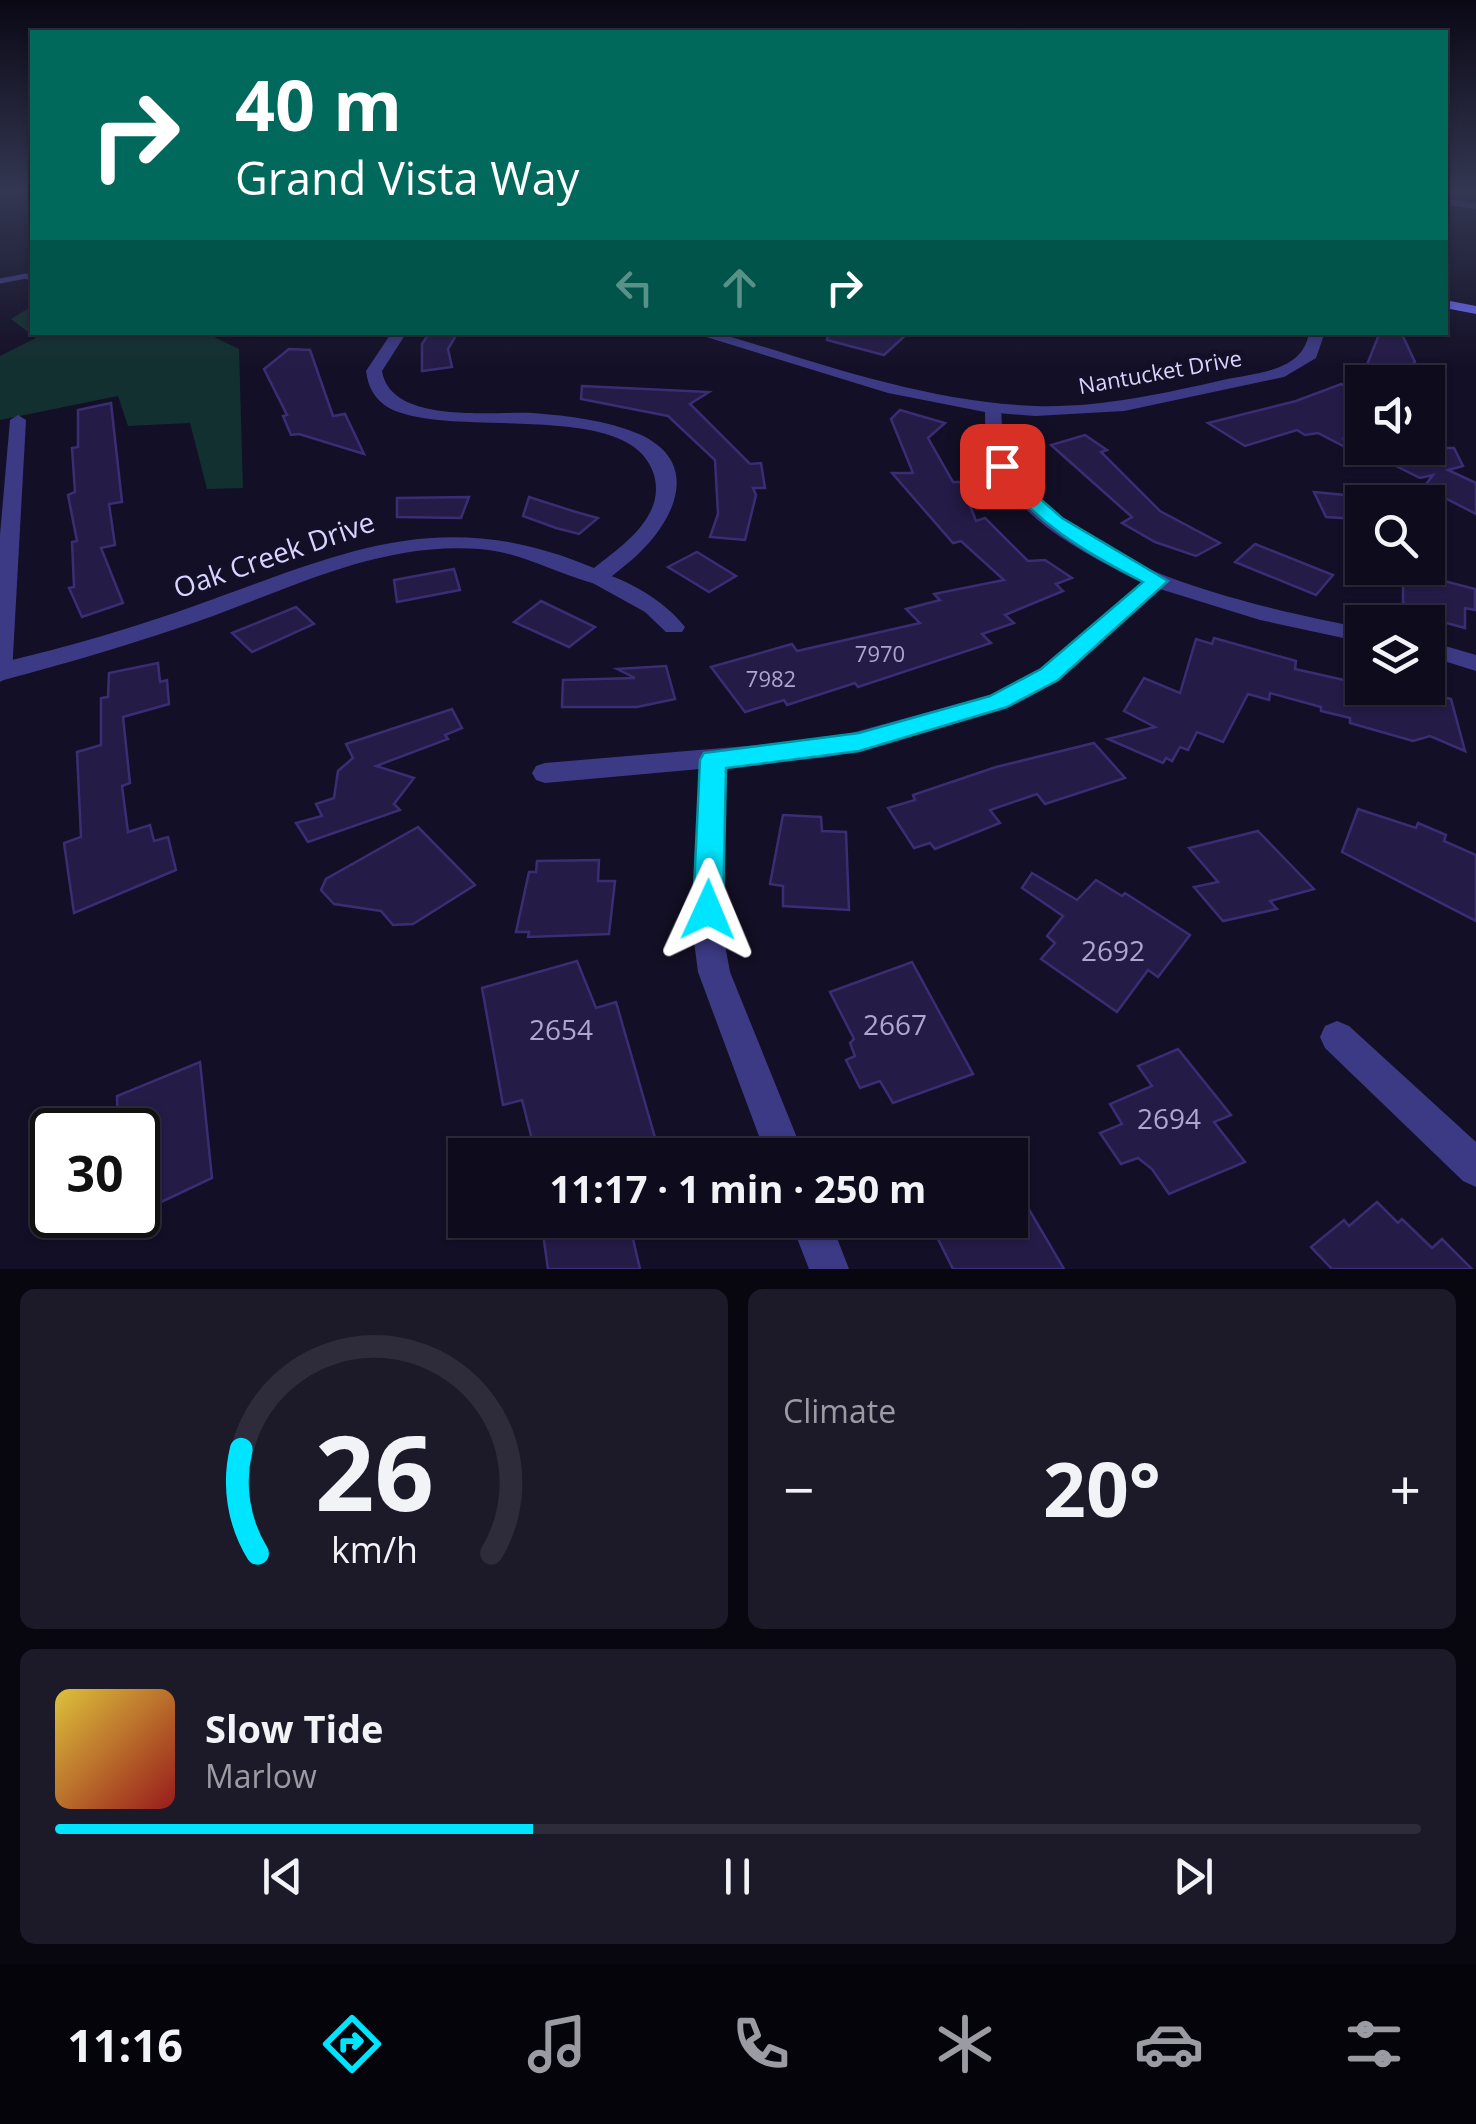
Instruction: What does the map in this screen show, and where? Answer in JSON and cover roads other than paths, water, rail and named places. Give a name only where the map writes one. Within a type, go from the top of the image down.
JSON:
[{"type":"main road","points":[[1448,305],[1476,310]]},
{"type":"street","points":[[398,335],[374,371],[376,388],[397,405],[462,418],[582,423],[614,430],[656,456],[667,474],[665,508],[643,538],[596,577]]},
{"type":"street","name":"Nantucket Drive","points":[[708,335],[928,397],[993,408],[1097,409],[1262,377],[1297,365],[1311,355],[1318,343],[1317,335]]},
{"type":"street","points":[[993,408],[994,442],[1002,466],[1022,493],[1101,552],[1158,581],[1246,612],[1345,632]]},
{"type":"street","points":[[0,673],[18,420]]},
{"type":"street","name":"Oak Creek Drive","points":[[0,673],[146,630],[318,566],[400,545],[485,543],[524,550],[596,577],[653,607],[674,628]]},
{"type":"street","points":[[545,773],[713,760],[859,742],[999,702],[1050,675],[1158,581]]},
{"type":"street","points":[[1445,653],[1476,663]]},
{"type":"street","points":[[713,760],[708,903],[714,972],[778,1138]]},
{"type":"street","points":[[1337,1038],[1476,1168]]},
{"type":"street","points":[[817,1238],[829,1269]]},
{"type":"lane","points":[[0,281],[30,278]]}]
